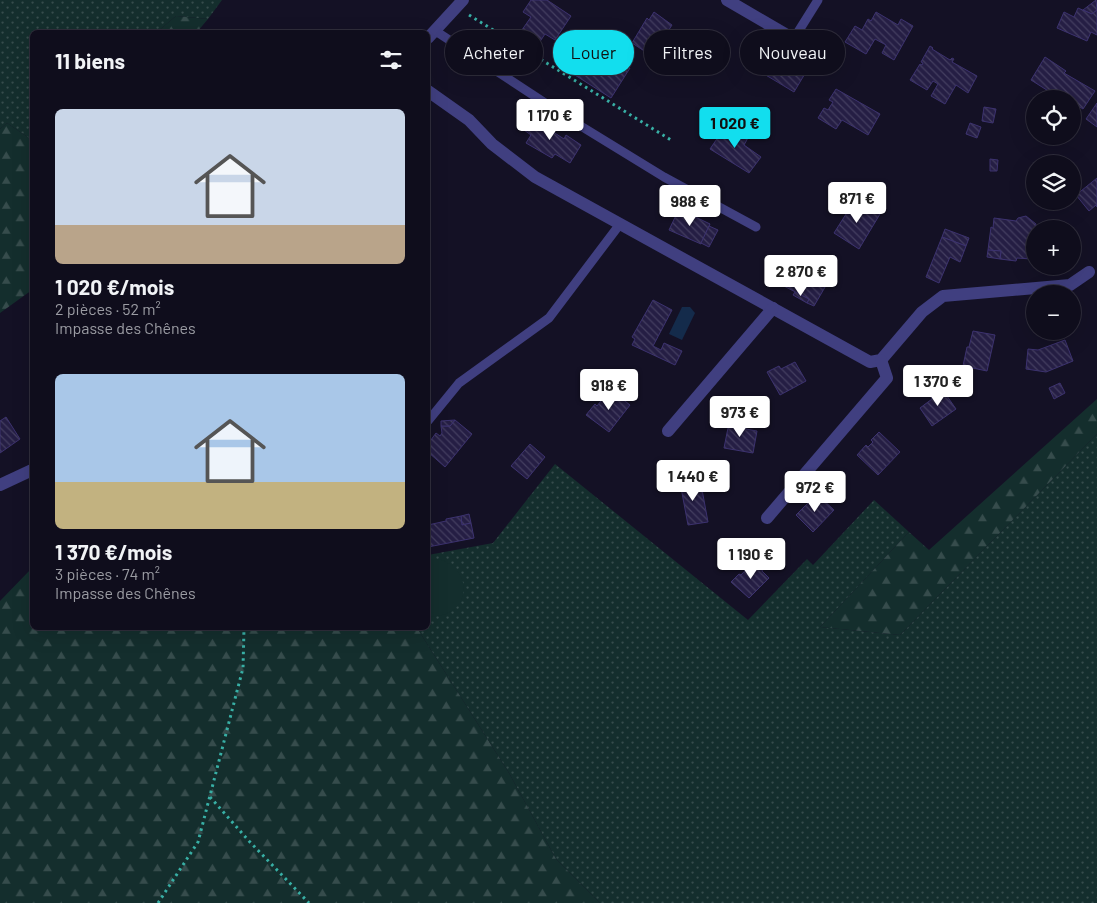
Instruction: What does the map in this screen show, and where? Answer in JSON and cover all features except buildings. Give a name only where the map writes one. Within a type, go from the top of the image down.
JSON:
[{"type":"street","points":[[727,0],[776,30]]},
{"type":"street","points":[[431,34],[459,4]]},
{"type":"street","points":[[430,92],[469,120],[492,144],[535,177],[870,362],[881,360],[922,312],[943,296],[1070,284],[1093,273]]},
{"type":"street","points":[[668,431],[773,308]]},
{"type":"street","points":[[767,518],[887,378],[881,360]]},
{"type":"street","points":[[0,485],[30,471]]},
{"type":"lane","points":[[799,30],[818,0]]},
{"type":"lane","points":[[431,34],[664,176],[756,227]]},
{"type":"lane","points":[[430,419],[459,383],[549,318],[620,224]]},
{"type":"path","points":[[459,4],[671,140]]},
{"type":"path","points":[[158,903],[198,842],[244,668],[244,630]]},
{"type":"path","points":[[210,796],[249,841],[309,903]]},
{"type":"green space","points":[[0,0],[222,0],[208,19],[176,16],[159,30],[30,30],[30,137],[7,123],[0,129]]},
{"type":"green space","points":[[176,16],[208,19],[199,30],[159,30]]},
{"type":"green space","points":[[7,123],[30,137],[30,291],[0,313],[0,129]]},
{"type":"green space","points":[[1097,399],[1097,434],[900,635],[820,627],[909,532],[929,550]]},
{"type":"green space","points":[[1097,434],[1097,903],[600,903],[556,859],[509,773],[418,630],[430,630],[430,555],[493,543],[555,464],[748,620],[807,559],[813,565],[874,500],[909,532],[820,627],[900,635]]},
{"type":"green space","points":[[439,559],[451,565],[459,574],[463,584],[463,594],[459,603],[452,611],[442,615],[430,616],[430,560]]},
{"type":"green space","points":[[30,570],[30,630],[418,630],[509,773],[556,859],[600,903],[0,903],[0,601]]},
{"type":"water","points":[[682,307],[690,307],[695,313],[682,340],[669,334]]}]
